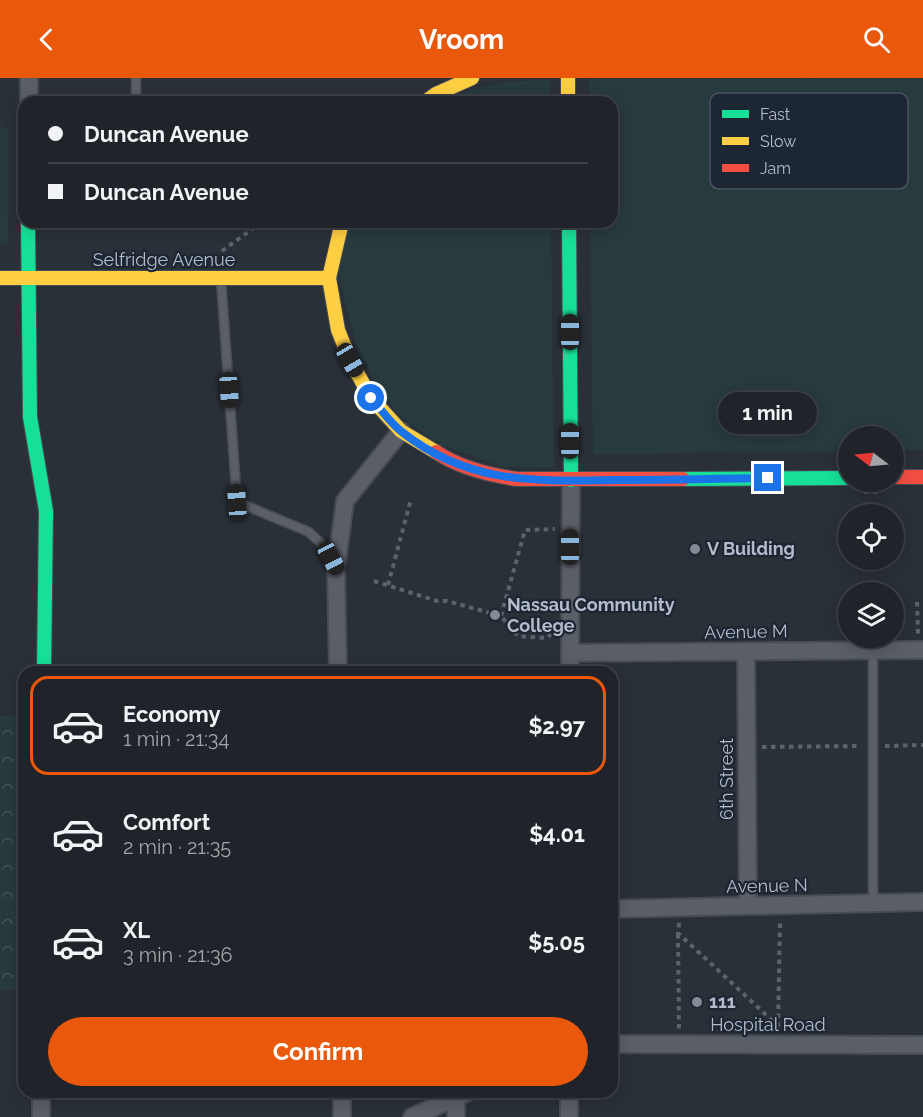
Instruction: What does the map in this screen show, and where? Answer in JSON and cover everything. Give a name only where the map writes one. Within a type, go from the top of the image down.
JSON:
[{"type":"street","points":[[29,78],[29,96]]},
{"type":"street","points":[[433,96],[472,78]]},
{"type":"street","points":[[568,78],[568,96]]},
{"type":"street","points":[[28,228],[30,417],[46,511],[44,666]]},
{"type":"street","points":[[341,228],[329,278],[339,330],[350,360],[371,398],[401,431],[448,460],[490,475],[517,479],[838,478]]},
{"type":"street","points":[[569,228],[570,666]]},
{"type":"street","name":"Selfridge Avenue","points":[[0,278],[329,278]]},
{"type":"street","points":[[338,666],[336,569],[345,501],[401,431]]},
{"type":"street","points":[[904,477],[923,477]]},
{"type":"street","name":"Avenue M","points":[[570,653],[921,650]]},
{"type":"street","name":"6th Street","points":[[746,652],[748,906]]},
{"type":"street","name":"Avenue N","points":[[618,909],[923,902]]},
{"type":"street","name":"Hospital Road","points":[[618,1044],[923,1045]]},
{"type":"street","points":[[41,1098],[41,1117]]},
{"type":"street","points":[[342,1098],[342,1117]]},
{"type":"street","points":[[412,1117],[452,1098]]},
{"type":"street","points":[[456,1117],[459,1098]]},
{"type":"street","points":[[569,1098],[569,1117]]},
{"type":"lane","points":[[136,78],[136,96]]},
{"type":"lane","points":[[221,277],[237,502],[309,532],[325,547],[336,569]]},
{"type":"lane","points":[[873,650],[873,903]]},
{"type":"path","points":[[222,251],[254,228]]},
{"type":"path","points":[[855,492],[889,493]]},
{"type":"path","points":[[388,585],[411,499]]},
{"type":"path","points":[[555,521],[555,540]]},
{"type":"path","points":[[501,616],[525,530],[555,529]]},
{"type":"path","points":[[374,581],[437,601],[447,601],[501,616],[518,636],[546,638],[556,629]]},
{"type":"path","points":[[917,602],[921,650]]},
{"type":"path","points":[[747,747],[923,745]]},
{"type":"path","points":[[777,1045],[780,905]]},
{"type":"path","points":[[668,1032],[679,1032],[679,917]]},
{"type":"path","points":[[678,933],[778,1026]]},
{"type":"green space","points":[[923,78],[923,450],[904,450],[904,426],[838,426],[838,451],[593,454],[590,228],[618,228],[618,96],[589,96],[589,79]]},
{"type":"green space","points":[[550,80],[550,96],[457,96],[482,87],[509,82]]},
{"type":"green space","points":[[0,126],[9,129],[8,242],[0,244]]},
{"type":"green space","points":[[348,228],[551,228],[554,468],[504,467],[440,445],[397,414],[359,355],[339,273]]},
{"type":"green space","points":[[0,716],[18,716],[18,990],[0,990]]},
{"type":"traffic: fast","points":[[28,228],[30,417],[46,511],[44,666]]},
{"type":"traffic: fast","points":[[569,228],[571,480]]},
{"type":"traffic: fast","points":[[683,479],[838,478]]},
{"type":"traffic: slow","points":[[433,96],[472,78]]},
{"type":"traffic: slow","points":[[568,78],[568,96]]},
{"type":"traffic: slow","points":[[341,228],[329,278],[338,330],[350,360],[371,398],[401,431],[436,452]]},
{"type":"traffic: slow","points":[[0,278],[329,278]]},
{"type":"traffic: jam","points":[[436,452],[475,470],[517,479],[683,479]]},
{"type":"traffic: jam","points":[[904,477],[923,477]]},
{"type":"place","name":"V Building","points":[[695,549]]},
{"type":"place","name":"Nassau Community College","points":[[495,615]]},
{"type":"place","name":"111","points":[[697,1002]]},
{"type":"route","points":[[371,398],[401,431],[420,444],[448,460],[490,475],[517,479],[570,480],[768,478]]}]
